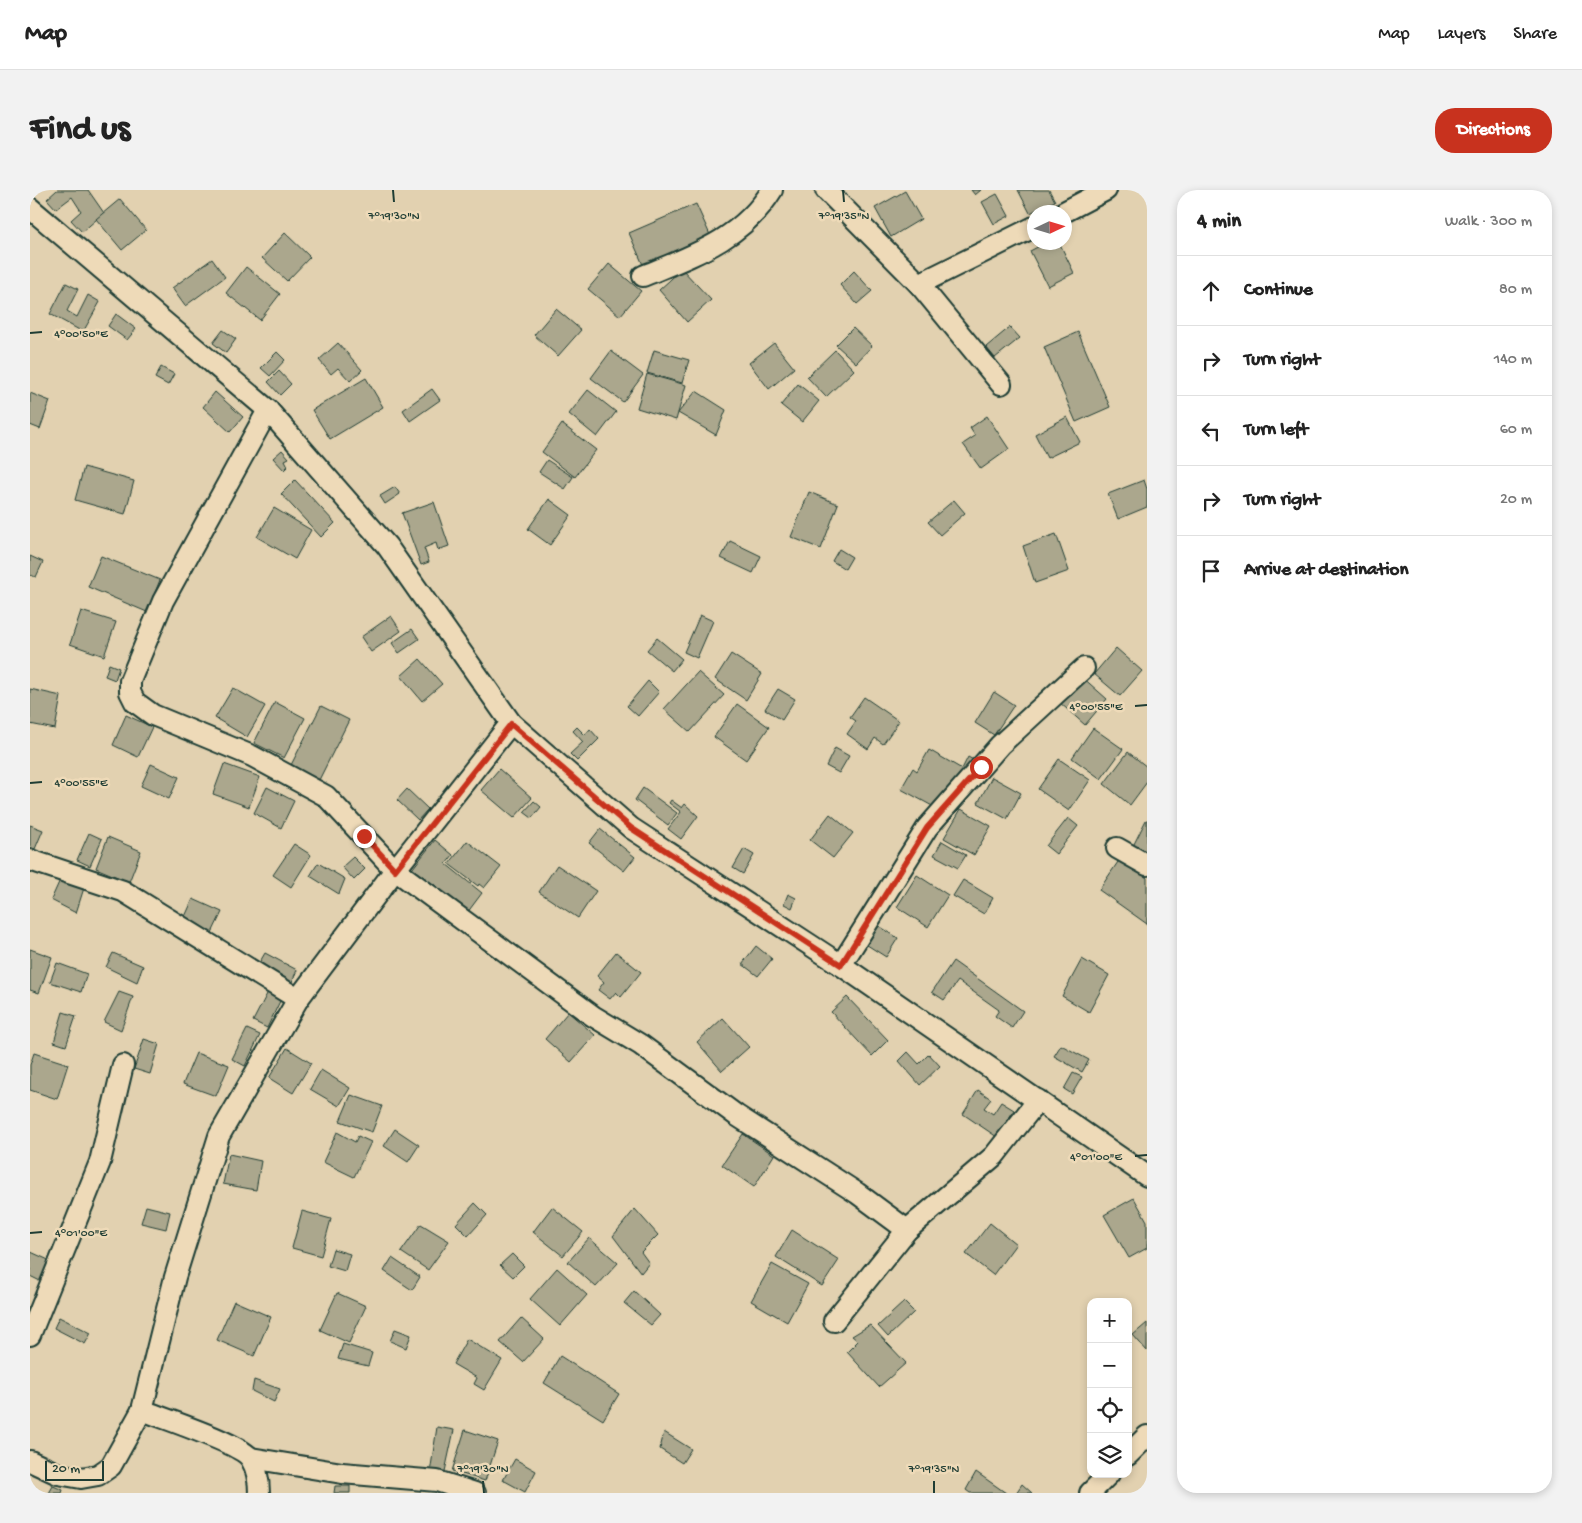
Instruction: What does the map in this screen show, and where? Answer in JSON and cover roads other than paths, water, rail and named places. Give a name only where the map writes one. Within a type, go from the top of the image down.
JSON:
[{"type":"street","points":[[643,276],[694,255],[735,232],[762,207],[772,190]]},
{"type":"street","points":[[826,190],[919,284],[1001,384]]},
{"type":"street","points":[[1072,208],[1106,190]]},
{"type":"street","points":[[30,208],[268,410],[387,546],[511,724],[631,828],[841,965],[1147,1176]]},
{"type":"street","points":[[919,284],[1027,230]]},
{"type":"street","points":[[268,410],[164,601],[130,681],[130,692],[134,702],[153,715],[252,756],[326,796],[395,870],[593,1016],[641,1045],[736,1115],[857,1193],[907,1230]]},
{"type":"street","points":[[841,965],[927,828],[1000,745],[1084,668]]},
{"type":"street","points":[[30,1461],[58,1474],[81,1478],[98,1475],[111,1466],[142,1410],[175,1277],[219,1136],[298,999],[395,870],[511,724]]},
{"type":"street","points":[[1117,848],[1147,865]]},
{"type":"street","points":[[30,860],[123,890],[298,999]]},
{"type":"street","points":[[30,1336],[100,1162],[123,1066]]},
{"type":"street","points":[[834,1320],[907,1230],[994,1156],[1038,1100]]},
{"type":"street","points":[[142,1410],[233,1446],[251,1458],[342,1473],[437,1481],[475,1493]]},
{"type":"street","points":[[1132,1451],[1147,1436]]},
{"type":"street","points":[[251,1458],[259,1483],[259,1493]]},
{"type":"street","points":[[1090,1493],[1105,1478]]}]
